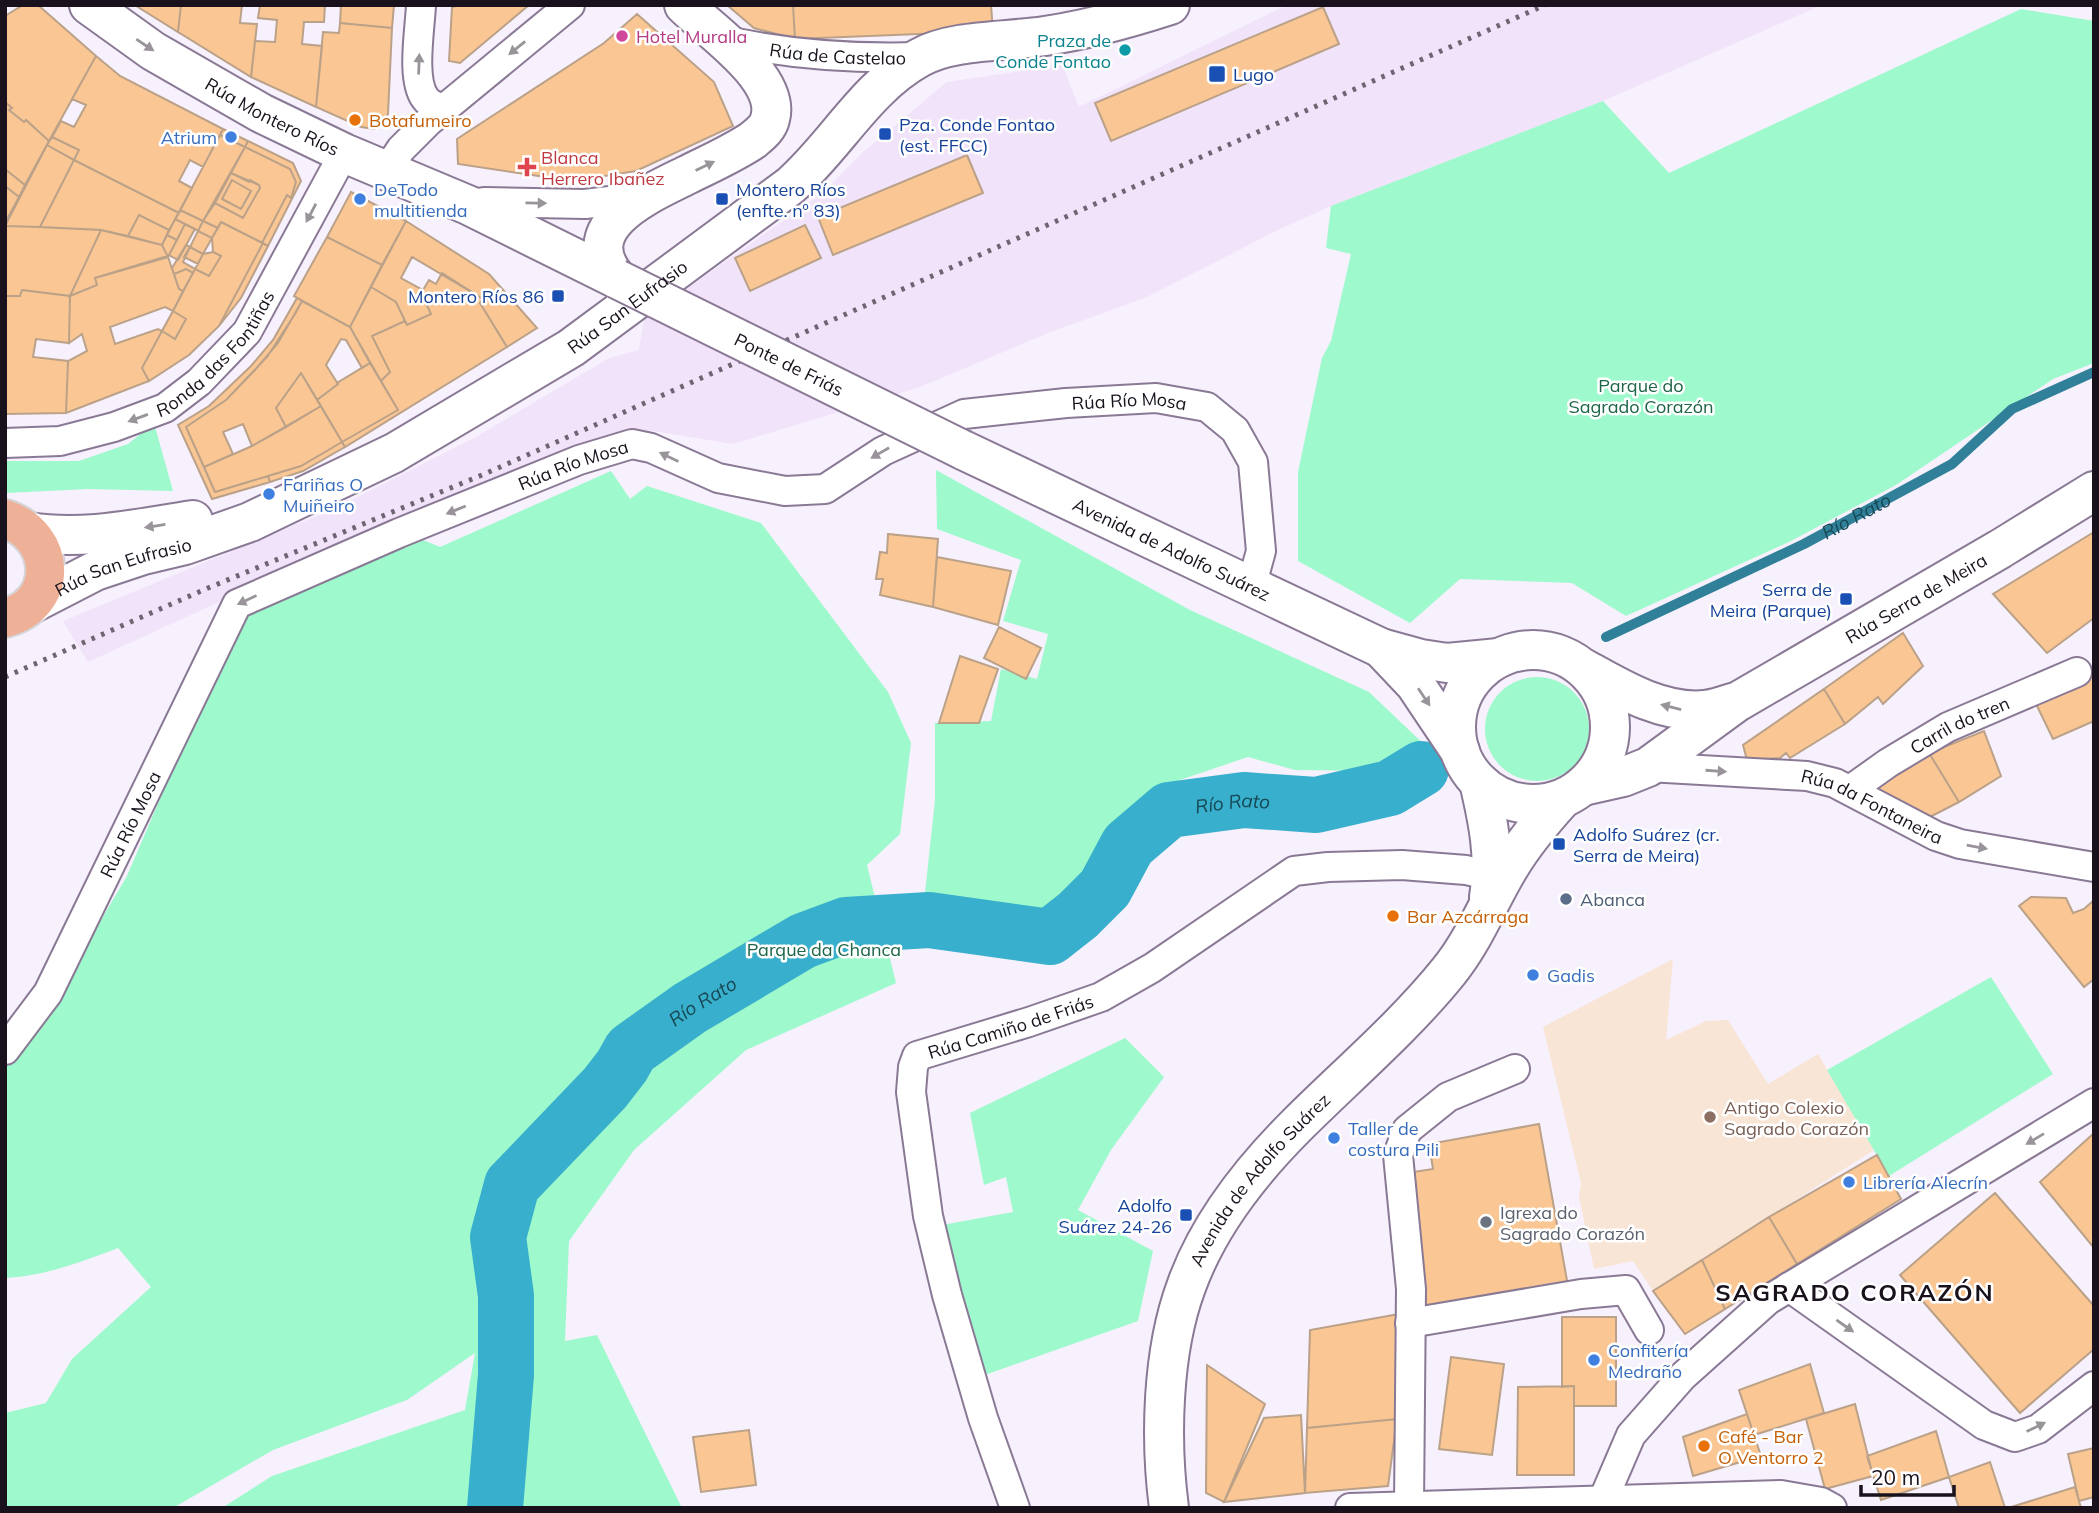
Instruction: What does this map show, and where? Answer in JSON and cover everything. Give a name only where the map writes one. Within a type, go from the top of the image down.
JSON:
[{"type":"main road","points":[[17,525],[38,542],[46,567],[44,581],[18,611]]},
{"type":"street","name":"Rúa Montero Ríos","points":[[89,5],[153,51],[261,113],[344,153],[468,205],[617,279]]},
{"type":"street","points":[[421,5],[418,73],[420,87],[424,97],[432,105],[444,108]]},
{"type":"street","points":[[387,170],[401,149],[444,108],[570,5]]},
{"type":"street","points":[[684,5],[723,40]]},
{"type":"street","name":"Rúa San Eufrasio","points":[[18,611],[95,571],[198,541],[250,522],[295,501],[394,453],[571,348],[790,186],[820,157],[881,87],[920,57],[949,47],[1049,36],[1170,5]]},
{"type":"street","name":"Rúa Montero Ríos","points":[[617,279],[604,258],[604,238],[616,218],[644,197],[736,151],[764,131],[770,120],[772,108],[763,82],[751,66],[723,40]]},
{"type":"street","name":"Rúa de Castelao","points":[[723,40],[818,56],[920,57]]},
{"type":"street","name":"Ronda das Fontiñas","points":[[5,443],[60,441],[114,426],[166,408],[199,382],[247,332],[344,153]]},
{"type":"street","name":"Rúa Montero Ríos","points":[[468,205],[484,202],[585,204],[644,197]]},
{"type":"street","name":"Ponte de Friás","points":[[617,279],[963,432]]},
{"type":"street","name":"Rúa Río Mosa","points":[[5,1050],[48,993],[237,604],[411,528],[579,460],[632,444],[651,448],[718,478],[785,491],[825,489],[883,451],[1066,403],[1156,398],[1207,407],[1235,429],[1253,462],[1261,551],[1251,587]]},
{"type":"street","name":"Avenida de Adolfo Suárez","points":[[963,432],[1251,587],[1381,649],[1447,663],[1499,659]]},
{"type":"street","name":"Rúa Serra de Meira","points":[[1573,793],[1648,767],[1737,702],[2000,549],[2094,491]]},
{"type":"street","name":"Rúa San Eufrasio","points":[[17,525],[51,536],[79,536],[295,501]]},
{"type":"street","name":"Avenida de Adolfo Suárez","points":[[1381,649],[1415,684],[1469,766],[1488,820],[1489,893]]},
{"type":"street","points":[[1520,651],[1543,651],[1565,657],[1584,669],[1602,690],[1611,728],[1607,750],[1598,770],[1573,793],[1541,804],[1518,803],[1497,796],[1469,766],[1457,729],[1459,708],[1467,688],[1480,671],[1499,659],[1520,651]]},
{"type":"street","name":"Rúa Serra de Meira","points":[[1584,669],[1637,696],[1679,709],[1705,710],[1737,702]]},
{"type":"street","name":"Carril do tren","points":[[1850,790],[1888,763],[1948,727],[2077,672]]},
{"type":"street","name":"Rúa da Fontaneira","points":[[1648,767],[1807,776],[1835,783],[1936,836],[1960,844],[2094,867]]},
{"type":"street","name":"Avenida de Adolfo Suárez","points":[[1169,1508],[1163,1444],[1172,1345],[1185,1289],[1212,1231],[1245,1181],[1294,1128],[1414,1011],[1448,972],[1474,934],[1489,893],[1530,836],[1573,793]]},
{"type":"street","name":"Rúa Camiño de Friás","points":[[1015,1508],[979,1406],[947,1295],[928,1216],[911,1092],[913,1067],[917,1056],[1101,997],[1152,968],[1294,871],[1328,867],[1402,866],[1466,870],[1489,893]]},
{"type":"street","points":[[1409,1506],[1411,1289],[1398,1155],[1407,1130],[1448,1097],[1515,1069]]},
{"type":"street","points":[[1603,1500],[1631,1436],[1683,1376],[1759,1308],[1789,1287],[2094,1103]]},
{"type":"street","points":[[1789,1287],[1984,1425],[2015,1437],[2038,1429],[2094,1386]]},
{"type":"street","points":[[1410,1323],[1581,1294],[1626,1290],[1649,1330]]},
{"type":"street","points":[[1350,1508],[1603,1500],[1742,1502],[1781,1495],[1821,1502],[1832,1508]]},
{"type":"shaded area","points":[[1287,5],[1822,5],[1603,101],[1331,206],[1147,297],[1048,333],[920,387],[733,444],[653,431],[461,491],[88,662],[63,621],[334,509],[476,437],[609,358],[639,350],[644,319],[824,192],[862,153],[947,82],[1062,65],[1079,107]]},
{"type":"shaded area","name":"Antigo Colexio Sagrado Corazón","points":[[1673,959],[1666,1040],[1706,1021],[1728,1020],[1768,1084],[1818,1054],[1874,1150],[1653,1291],[1633,1261],[1594,1269],[1579,1197],[1581,1183],[1543,1027]]},
{"type":"green space","name":"Parque do Sagrado Corazón","points":[[2021,9],[2094,21],[2094,363],[2053,379],[1896,485],[1791,541],[1626,616],[1572,583],[1460,579],[1410,623],[1298,561],[1298,472],[1322,358],[1331,341],[1351,254],[1326,248],[1331,206],[1603,101],[1669,173]]},
{"type":"green space","points":[[154,423],[173,491],[88,489],[5,493],[5,461],[79,461],[128,444]]},
{"type":"green space","points":[[936,470],[1190,610],[1369,692],[1429,749],[1411,767],[1400,771],[1295,770],[1248,757],[1180,780],[1079,904],[1047,927],[1001,919],[952,904],[924,902],[935,800],[935,723],[991,721],[1001,669],[1037,679],[1048,634],[1003,621],[1021,560],[937,529]]},
{"type":"green space","name":"Parque da Chanca","points":[[611,471],[630,499],[647,486],[761,523],[888,692],[911,743],[900,834],[867,865],[896,983],[746,1050],[634,1150],[569,1241],[565,1341],[597,1335],[682,1508],[222,1508],[272,1476],[465,1410],[475,1353],[407,1400],[273,1450],[173,1508],[5,1508],[5,1413],[46,1403],[72,1359],[151,1287],[118,1248],[49,1271],[5,1278],[5,1057],[52,1003],[127,876],[238,616],[416,537],[440,547]]},
{"type":"green space","points":[[1537,677],[1557,681],[1580,700],[1585,709],[1589,729],[1585,749],[1566,772],[1557,777],[1537,781],[1517,777],[1494,758],[1489,749],[1485,729],[1489,709],[1508,686],[1517,681]]},
{"type":"green space","points":[[1991,977],[2053,1074],[1889,1176],[1827,1070]]},
{"type":"green space","points":[[1125,1038],[1164,1077],[1111,1150],[1078,1210],[1153,1251],[1138,1321],[982,1376],[942,1225],[1013,1212],[1006,1177],[984,1185],[970,1113]]},
{"type":"building","points":[[23,5],[38,5],[96,56],[49,141],[26,120],[24,122],[9,110],[12,108],[5,102],[5,16]]},
{"type":"building","points":[[135,5],[181,5],[178,32],[141,9]]},
{"type":"building","points":[[181,5],[242,5],[240,23],[257,24],[251,77],[178,32]]},
{"type":"building","points":[[260,5],[325,5],[324,22],[304,22],[302,44],[322,46],[316,107],[251,77],[255,41],[275,42],[277,20],[258,18]]},
{"type":"building","points":[[341,5],[394,5],[392,28],[340,23]]},
{"type":"building","points":[[529,5],[460,63],[449,61],[452,7]]},
{"type":"building","points":[[727,5],[793,5],[795,39],[754,28]]},
{"type":"building","points":[[793,5],[991,5],[993,31],[795,39]]},
{"type":"building","name":"Lugo","points":[[1323,7],[1339,44],[1111,141],[1095,103]]},
{"type":"building","points":[[637,14],[714,82],[733,126],[636,171],[573,181],[458,164],[457,139],[604,43]]},
{"type":"building","points":[[340,23],[392,28],[388,114],[383,123],[374,129],[361,127],[316,107],[323,32],[339,33]]},
{"type":"building","points":[[96,56],[120,76],[223,129],[203,167],[190,160],[179,181],[192,188],[179,213],[74,160],[79,150],[52,137],[61,121],[74,127],[86,105],[72,99]]},
{"type":"building","points":[[5,102],[12,108],[9,110],[24,122],[26,120],[49,141],[25,185],[5,169]]},
{"type":"building","points":[[223,129],[248,141],[245,147],[220,135]]},
{"type":"building","points":[[220,135],[245,147],[203,221],[180,210]]},
{"type":"building","points":[[52,137],[79,150],[74,160],[47,145]]},
{"type":"building","points":[[248,141],[293,163],[301,181],[268,246],[262,243],[287,195],[291,198],[296,182],[290,169],[245,147]]},
{"type":"building","points":[[47,145],[74,160],[40,227],[5,226]]},
{"type":"building","points":[[245,147],[290,169],[296,182],[291,198],[287,195],[262,243],[221,222],[218,228],[203,221],[215,203],[243,218],[260,188],[250,180],[249,182],[231,173]]},
{"type":"building","points":[[967,155],[983,193],[833,255],[818,217]]},
{"type":"building","points":[[74,160],[179,213],[169,230],[139,215],[128,236],[101,230],[40,227]]},
{"type":"building","points":[[5,169],[25,185],[19,197],[5,186]]},
{"type":"building","points":[[231,173],[259,185],[260,188],[243,218],[215,203]]},
{"type":"building","points":[[232,180],[251,191],[241,209],[222,199]]},
{"type":"building","points":[[5,186],[19,197],[5,223]]},
{"type":"building","points":[[351,192],[406,221],[382,265],[327,237]]},
{"type":"building","points":[[180,210],[203,221],[198,231],[175,219]]},
{"type":"building","points":[[139,215],[169,230],[162,245],[128,236]]},
{"type":"building","points":[[175,219],[185,224],[177,240],[167,235]]},
{"type":"building","points":[[203,221],[218,228],[212,238],[198,231]]},
{"type":"building","points":[[406,221],[489,274],[537,328],[507,347],[480,303],[483,299],[412,257],[401,278],[419,288],[431,314],[407,325],[396,302],[371,287]]},
{"type":"building","points":[[221,222],[263,243],[219,326],[189,355],[149,381],[142,368],[162,331],[175,339],[186,319],[173,311],[195,269],[209,276],[221,256],[213,252],[212,238]]},
{"type":"building","points":[[185,224],[195,229],[178,260],[169,255]]},
{"type":"building","points":[[805,225],[821,258],[750,291],[735,258]]},
{"type":"building","points":[[6,226],[101,230],[70,296],[22,290],[20,296],[5,296]]},
{"type":"building","points":[[101,230],[162,245],[168,257],[95,278],[97,285],[70,296]]},
{"type":"building","points":[[198,231],[212,238],[203,254],[190,247]]},
{"type":"building","points":[[167,235],[177,240],[168,257],[162,245]]},
{"type":"building","points":[[327,237],[382,265],[350,327],[294,296]]},
{"type":"building","points":[[263,243],[268,246],[241,298],[219,326]]},
{"type":"building","points":[[186,245],[190,247],[183,262],[195,269],[193,273],[186,269],[174,274],[172,268]]},
{"type":"building","points":[[190,247],[203,254],[198,264],[184,257]]},
{"type":"building","points":[[213,252],[221,256],[209,276],[195,269],[203,254]]},
{"type":"building","points":[[168,257],[179,289],[183,291],[173,311],[165,307],[110,327],[115,344],[158,329],[162,331],[142,368],[149,381],[66,413],[68,361],[87,351],[82,334],[69,343],[70,296],[97,285],[95,278]]},
{"type":"building","points":[[186,269],[193,273],[183,291],[179,289],[174,274]]},
{"type":"building","points":[[442,273],[483,299],[480,303],[507,347],[345,447],[342,442],[398,410],[381,381],[390,372],[372,336],[405,321],[407,325],[431,314],[419,288],[423,290],[429,280],[436,284]]},
{"type":"building","points":[[371,287],[396,302],[405,321],[372,336],[390,372],[381,381],[350,327]]},
{"type":"building","points":[[22,290],[70,296],[69,343],[36,339],[33,357],[68,361],[66,413],[5,414],[5,296],[20,296]]},
{"type":"building","points":[[297,298],[302,301],[267,357],[226,400],[186,427],[215,492],[268,476],[270,482],[212,499],[178,425],[209,406],[251,366],[273,340]]},
{"type":"building","points":[[302,301],[350,327],[370,363],[362,368],[346,340],[341,339],[326,365],[338,384],[317,400],[301,373],[276,408],[286,427],[252,446],[243,424],[223,432],[233,454],[204,467],[186,427],[226,400],[255,370],[278,343]]},
{"type":"building","points":[[173,311],[186,319],[175,339],[162,331]]},
{"type":"building","points":[[370,363],[398,410],[342,442],[317,400],[337,383]]},
{"type":"building","points":[[301,373],[321,406],[286,427],[276,408]]},
{"type":"building","points":[[321,406],[342,442],[301,466],[215,492],[204,467],[252,446]]},
{"type":"building","points":[[342,442],[345,447],[303,471],[270,482],[268,476],[301,466]]},
{"type":"building","points":[[2094,532],[2094,618],[2047,653],[1993,594]]},
{"type":"building","points":[[888,534],[938,539],[933,607],[880,595],[883,579],[876,579],[880,552],[887,553]]},
{"type":"building","points":[[937,557],[1011,571],[998,625],[933,607]]},
{"type":"building","points":[[999,627],[1041,648],[1026,679],[984,658]]},
{"type":"building","points":[[1903,633],[1923,666],[1883,704],[1878,697],[1845,724],[1824,689]]},
{"type":"building","points":[[960,656],[998,669],[979,723],[939,723]]},
{"type":"building","points":[[2094,673],[2094,721],[2053,739],[2036,704]]},
{"type":"building","points":[[1824,689],[1845,724],[1790,758],[1786,753],[1780,758],[1747,760],[1743,745]]},
{"type":"building","points":[[1984,731],[2001,776],[1959,802],[1929,753]]},
{"type":"building","points":[[1929,753],[1959,802],[1922,821],[1869,789]]},
{"type":"building","points":[[2031,897],[2066,898],[2073,913],[2084,909],[2094,900],[2094,979],[2084,987],[2019,906]]},
{"type":"building","name":"Igrexa do Sagrado Corazón","points":[[1539,1124],[1568,1286],[1425,1312],[1415,1256],[1422,1255],[1410,1188],[1416,1187],[1413,1172],[1433,1169],[1429,1144]]},
{"type":"building","points":[[2094,1133],[2094,1248],[2040,1182]]},
{"type":"building","points":[[1877,1155],[1901,1199],[1797,1264],[1769,1217]]},
{"type":"building","points":[[1995,1193],[2094,1306],[2094,1349],[2020,1413],[1900,1275]]},
{"type":"building","points":[[1769,1217],[1797,1264],[1725,1309],[1702,1260]]},
{"type":"building","points":[[1702,1260],[1725,1309],[1685,1334],[1653,1291]]},
{"type":"building","points":[[1399,1314],[1397,1419],[1307,1428],[1310,1330]]},
{"type":"building","points":[[1562,1317],[1616,1317],[1616,1406],[1574,1406],[1574,1386],[1562,1387]]},
{"type":"building","points":[[1451,1357],[1504,1364],[1492,1455],[1439,1449]]},
{"type":"building","points":[[1810,1364],[1824,1413],[1754,1435],[1739,1390]]},
{"type":"building","points":[[1207,1365],[1265,1404],[1224,1502],[1206,1493]]},
{"type":"building","points":[[1574,1386],[1574,1475],[1517,1475],[1518,1387]]},
{"type":"building","points":[[1855,1404],[1873,1476],[1825,1489],[1806,1419]]},
{"type":"building","points":[[1747,1414],[1761,1456],[1693,1476],[1683,1437]]},
{"type":"building","points":[[1301,1415],[1305,1493],[1224,1502],[1264,1418]]},
{"type":"building","points":[[1397,1419],[1388,1486],[1305,1493],[1307,1428]]},
{"type":"building","points":[[749,1430],[756,1485],[701,1492],[693,1437]]},
{"type":"building","points":[[1936,1431],[1949,1477],[1881,1500],[1867,1456]]},
{"type":"building","points":[[2094,1448],[2094,1497],[2079,1501],[2068,1454]]},
{"type":"building","points":[[1990,1462],[2005,1508],[1959,1508],[1949,1477]]},
{"type":"building","points":[[2075,1487],[2081,1508],[2008,1508]]},
{"type":"waterway","name":"Río Rato","points":[[1606,637],[1804,544],[1952,464],[2012,409],[2094,372]]},
{"type":"waterway","name":"Río Rato","points":[[495,1508],[506,1375],[506,1296],[498,1237],[512,1185],[605,1088],[631,1050],[690,1008],[803,941],[846,925],[929,920],[1050,937],[1078,915],[1105,888],[1128,845],[1169,810],[1244,800],[1316,805],[1390,788],[1421,769]]},
{"type":"railway","points":[[5,677],[208,588],[482,475],[1545,5]]},
{"type":"place","name":"Hotel Muralla","points":[[622,36]]},
{"type":"place","name":"Praza de Conde Fontao","points":[[1125,50]]},
{"type":"place","name":"Lugo","points":[[1217,74]]},
{"type":"place","name":"Botafumeiro","points":[[355,120]]},
{"type":"place","name":"Pza. Conde Fontao (est. FFCC)","points":[[885,134]]},
{"type":"place","name":"Atrium","points":[[231,137]]},
{"type":"place","name":"Blanca Herrero Ibañez","points":[[527,167]]},
{"type":"place","name":"DeTodo multitienda","points":[[360,199]]},
{"type":"place","name":"Montero Ríos (enfte. nº 83)","points":[[722,199]]},
{"type":"place","name":"Montero Ríos 86","points":[[558,296]]},
{"type":"place","name":"Fariñas O Muiñeiro","points":[[269,494]]},
{"type":"place","name":"Serra de Meira (Parque)","points":[[1846,599]]},
{"type":"place","name":"Adolfo Suárez (cr. Serra de Meira)","points":[[1559,844]]},
{"type":"place","name":"Abanca","points":[[1566,899]]},
{"type":"place","name":"Bar Azcárraga","points":[[1393,916]]},
{"type":"place","name":"Gadis","points":[[1533,975]]},
{"type":"place","name":"Antigo Colexio Sagrado Corazón","points":[[1710,1117]]},
{"type":"place","name":"Taller de costura Pili","points":[[1334,1138]]},
{"type":"place","name":"Librería Alecrín","points":[[1849,1182]]},
{"type":"place","name":"Adolfo Suárez 24-26","points":[[1186,1215]]},
{"type":"place","name":"Igrexa do Sagrado Corazón","points":[[1486,1222]]},
{"type":"place","name":"Confitería Medraño","points":[[1594,1360]]},
{"type":"place","name":"Café - Bar O Ventorro 2","points":[[1704,1446]]},
{"type":"district","name":"SAGRADO CORAZÓN","points":[[1855,1292]]}]
